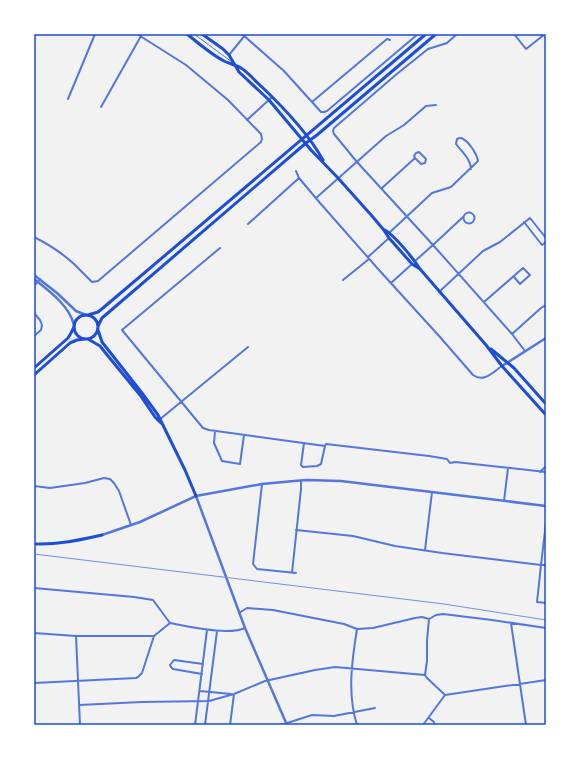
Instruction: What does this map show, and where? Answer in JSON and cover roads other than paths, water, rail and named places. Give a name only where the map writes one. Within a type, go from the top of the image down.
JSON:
[{"type":"main road","points":[[187,34],[225,61],[242,69],[272,97],[310,140],[324,163]]},
{"type":"main road","points":[[202,34],[229,55],[239,72],[269,100],[306,143],[310,150],[338,178],[383,229],[389,238],[420,270],[546,415]]},
{"type":"main road","points":[[34,368],[68,338],[77,319],[82,315],[98,312],[103,308],[426,34]]},
{"type":"main road","points":[[98,326],[102,318],[436,34]]},
{"type":"main road","points":[[383,229],[389,232],[413,263]]},
{"type":"main road","points":[[87,315],[95,319],[102,342],[142,393],[160,421],[196,496]]},
{"type":"main road","points":[[74,326],[77,335],[84,339]]},
{"type":"main road","points":[[34,375],[70,343],[95,336],[98,330]]},
{"type":"main road","points":[[88,339],[100,346],[160,421]]},
{"type":"main road","points":[[486,345],[514,368],[546,404]]},
{"type":"main road","points":[[34,544],[62,542],[102,535]]},
{"type":"street","points":[[68,99],[95,34]]},
{"type":"street","points":[[34,237],[63,255],[92,282],[97,281],[261,142],[261,134],[227,99],[186,65],[137,34]]},
{"type":"street","points":[[229,55],[244,35],[284,71],[321,112],[324,112],[418,34]]},
{"type":"street","points":[[456,34],[447,43],[428,49],[334,128],[333,131],[357,162],[484,302],[525,351]]},
{"type":"street","points":[[514,34],[526,49],[545,34]]},
{"type":"street","points":[[101,107],[141,36]]},
{"type":"street","points":[[312,102],[387,39],[390,40]]},
{"type":"street","points":[[247,120],[272,97]]},
{"type":"street","points":[[316,198],[386,136],[404,125],[426,106],[436,105]]},
{"type":"street","points":[[389,232],[432,193],[451,187],[471,168],[478,161],[472,147],[463,139],[457,138],[456,144],[469,160],[471,168]]},
{"type":"street","points":[[382,188],[415,158],[414,156],[416,153],[419,152],[426,160],[425,163],[421,164],[415,158]]},
{"type":"street","points":[[296,172],[299,178],[368,258],[474,376],[481,378],[487,376],[546,338]]},
{"type":"street","points":[[248,224],[299,178]]},
{"type":"street","points":[[391,282],[433,245],[466,213],[469,212],[473,214],[474,219],[471,223],[467,223],[464,221],[463,217]]},
{"type":"street","points":[[439,292],[483,251],[500,242],[530,218],[546,238]]},
{"type":"street","points":[[524,222],[542,245],[546,242]]},
{"type":"street","points":[[343,280],[389,238]]},
{"type":"street","points":[[220,248],[122,330],[203,428],[206,430],[325,446],[326,444],[447,459],[450,463],[455,462],[546,472]]},
{"type":"street","points":[[484,302],[523,268],[530,275],[520,284],[514,277]]},
{"type":"street","points":[[34,274],[64,306],[71,316],[74,326]]},
{"type":"street","points":[[34,279],[38,280],[57,293],[76,311],[87,315]]},
{"type":"street","points":[[34,286],[38,280]]},
{"type":"street","points":[[512,334],[546,305]]},
{"type":"street","points":[[34,313],[42,325],[41,330],[34,336]]},
{"type":"street","points":[[160,421],[181,401],[248,347]]},
{"type":"street","points":[[215,431],[214,443],[222,461],[240,464],[244,435]]},
{"type":"street","points":[[304,443],[301,465],[303,467],[317,466],[321,464],[325,446]]},
{"type":"street","points":[[540,472],[546,466]]},
{"type":"street","points":[[504,501],[508,468]]},
{"type":"street","points":[[34,486],[50,488],[85,483],[104,478],[110,479],[119,491],[131,525]]},
{"type":"street","points":[[102,535],[131,525],[196,496],[262,484],[301,481],[341,481],[546,506]]},
{"type":"street","points":[[292,573],[301,481]]},
{"type":"street","points":[[262,484],[254,564],[257,569],[296,573]]},
{"type":"street","points":[[425,550],[432,492]]},
{"type":"street","points":[[196,496],[239,613],[287,724]]},
{"type":"street","points":[[546,522],[537,602],[546,603]]},
{"type":"street","points":[[296,530],[353,536],[395,546],[546,565]]},
{"type":"street","points":[[34,588],[154,600],[170,623],[217,631],[238,631],[245,628]]},
{"type":"street","points":[[239,613],[247,608],[273,610],[344,624],[357,629],[373,628],[422,617],[429,619],[436,615],[443,614],[546,628]]},
{"type":"street","points":[[425,675],[429,619]]},
{"type":"street","points":[[34,683],[136,678],[142,673],[154,636],[170,623]]},
{"type":"street","points":[[511,623],[526,725]]},
{"type":"street","points":[[357,629],[352,669],[353,713],[357,725]]},
{"type":"street","points":[[196,725],[207,630]]},
{"type":"street","points":[[205,725],[217,631]]},
{"type":"street","points":[[34,633],[76,636],[154,636]]},
{"type":"street","points":[[76,636],[80,725]]},
{"type":"street","points":[[202,674],[173,669],[171,668],[170,664],[174,660],[203,664]]},
{"type":"street","points":[[79,706],[142,702],[209,701],[234,694],[268,680],[335,667],[425,675],[445,694]]},
{"type":"street","points":[[423,725],[445,694],[546,680]]},
{"type":"street","points":[[200,691],[234,694]]},
{"type":"street","points":[[230,725],[234,694]]},
{"type":"street","points":[[281,725],[312,715],[334,716],[374,708]]},
{"type":"street","points":[[429,718],[435,725]]},
{"type":"lane","points":[[194,34],[235,65]]},
{"type":"railway","points":[[34,554],[444,604],[546,620]]}]
